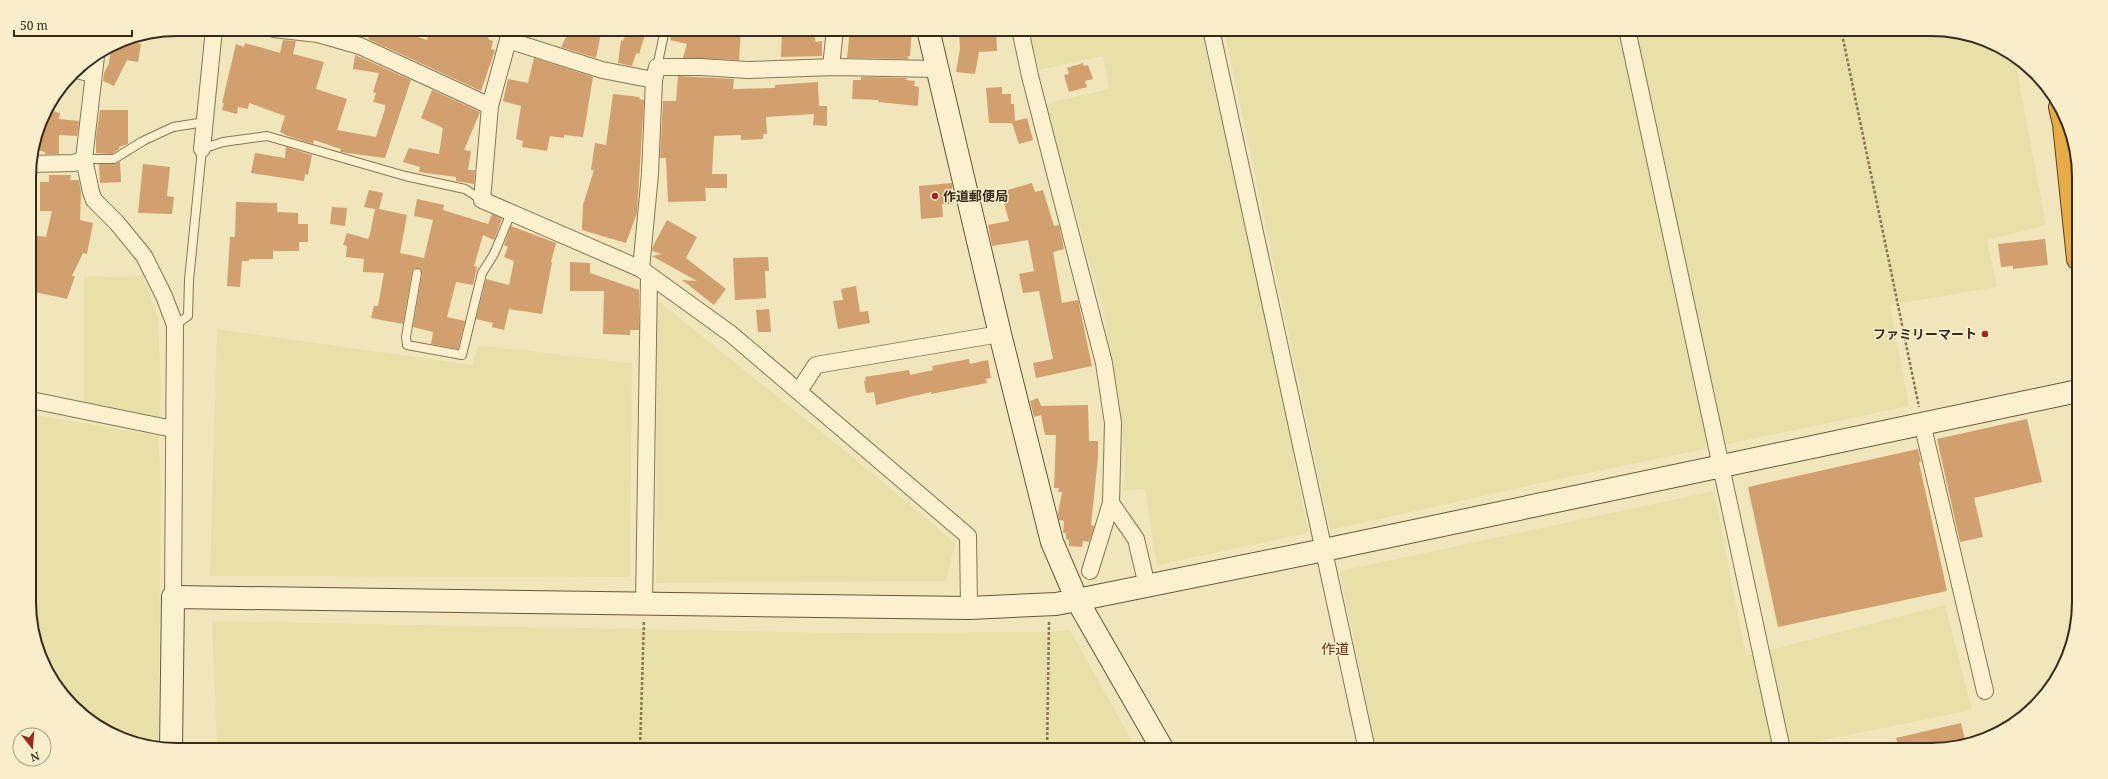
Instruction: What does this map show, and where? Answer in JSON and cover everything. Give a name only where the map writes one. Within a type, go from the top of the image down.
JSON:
[{"type":"highway","points":[[2065,136],[2072,201]]},
{"type":"street","points":[[202,149],[213,36]]},
{"type":"street","points":[[333,36],[360,46],[490,106]]},
{"type":"street","points":[[509,36],[490,106],[482,200],[645,273],[731,334],[968,536],[969,608]]},
{"type":"street","points":[[515,36],[602,70],[656,73],[701,67],[748,70],[831,67],[938,69]]},
{"type":"street","points":[[831,67],[833,36]]},
{"type":"street","points":[[930,36],[1000,334],[1052,542],[1077,600],[1160,743]]},
{"type":"street","points":[[1022,36],[1032,83],[1104,364],[1113,423],[1111,503],[1090,570]]},
{"type":"street","points":[[1213,36],[1365,743]]},
{"type":"street","points":[[1629,36],[1780,743]]},
{"type":"street","points":[[94,63],[92,74],[84,159],[90,192],[94,200],[144,256],[164,296],[175,325],[173,429],[175,484],[171,743]]},
{"type":"street","points":[[83,72],[92,74]]},
{"type":"street","points":[[644,605],[645,273],[656,73]]},
{"type":"street","points":[[36,164],[74,163],[84,159]]},
{"type":"street","points":[[799,391],[816,366],[1000,334]]},
{"type":"street","points":[[173,597],[644,605],[969,608],[1048,604],[1077,600],[1324,550],[2072,392]]},
{"type":"street","points":[[36,401],[173,429]]},
{"type":"street","points":[[1922,423],[1985,691]]},
{"type":"street","points":[[1111,503],[1136,539],[1147,586]]},
{"type":"lane","points":[[656,73],[664,36]]},
{"type":"lane","points":[[84,159],[114,159],[144,141],[173,127],[205,122]]},
{"type":"lane","points":[[175,325],[188,316],[189,280],[202,149],[223,142],[267,136],[406,176],[465,189],[482,200]]},
{"type":"lane","points":[[417,273],[406,337],[408,346],[462,355],[482,273],[494,254],[511,213]]},
{"type":"path","points":[[1842,36],[1922,423]]},
{"type":"path","points":[[1048,604],[1048,743]]},
{"type":"path","points":[[640,743],[644,605]]},
{"type":"shaded area","points":[[1030,36],[1203,36],[1278,373],[1308,533],[1157,565],[1145,489],[1124,491],[1125,453],[1104,314],[1046,104],[1109,89],[1103,56],[1039,70]]},
{"type":"shaded area","points":[[1225,36],[1940,36],[1967,41],[1985,47],[2016,64],[2046,225],[1987,240],[1997,287],[1890,305],[1909,406],[1541,483],[1330,530]]},
{"type":"shaded area","points":[[143,276],[158,318],[161,390],[159,417],[84,402],[84,277]]},
{"type":"shaded area","points":[[657,300],[860,463],[955,543],[946,581],[656,583]]},
{"type":"shaded area","points":[[217,329],[472,365],[478,345],[632,363],[630,577],[210,576]]},
{"type":"shaded area","points":[[36,415],[158,436],[161,483],[158,742],[123,732],[91,714],[77,702],[65,688],[47,656],[41,638],[36,611]]},
{"type":"shaded area","points":[[1714,491],[1746,656],[1945,605],[1972,710],[1809,743],[1375,743],[1340,571]]},
{"type":"shaded area","points":[[212,621],[845,633],[1038,632],[1070,630],[1133,743],[217,743]]},
{"type":"building","points":[[369,36],[414,36],[427,40],[428,36],[489,36],[488,39],[493,41],[491,49],[495,50],[481,91],[368,39]]},
{"type":"building","points":[[566,36],[600,36],[596,58],[561,47]]},
{"type":"building","points":[[625,36],[645,36],[639,54],[636,53],[632,66],[618,63],[621,40],[623,41]]},
{"type":"building","points":[[671,36],[741,36],[739,60],[683,58],[687,44],[670,40]]},
{"type":"building","points":[[782,36],[815,36],[815,42],[822,41],[822,56],[781,57]]},
{"type":"building","points":[[849,36],[911,36],[910,56],[908,56],[908,59],[847,58]]},
{"type":"building","points":[[959,36],[996,36],[997,51],[979,52],[975,74],[956,72],[960,49]]},
{"type":"building","points":[[283,40],[296,41],[293,54],[324,62],[316,89],[347,99],[337,130],[376,137],[385,109],[385,105],[373,102],[376,93],[373,92],[379,73],[353,69],[355,55],[411,80],[385,158],[340,152],[341,149],[314,140],[313,144],[288,136],[280,132],[285,116],[249,103],[248,109],[238,107],[237,114],[222,110],[224,103],[222,103],[236,44],[244,47],[245,43],[280,53]]},
{"type":"building","points":[[137,42],[141,44],[138,62],[127,60],[114,86],[103,81],[104,73],[109,63],[110,53]]},
{"type":"building","points":[[534,58],[593,77],[583,137],[564,135],[564,138],[550,136],[547,151],[522,147],[523,141],[516,139],[521,106],[503,101],[508,79],[528,83]]},
{"type":"building","points":[[1083,63],[1084,66],[1088,65],[1093,79],[1085,81],[1087,87],[1069,92],[1064,75],[1069,74],[1067,68]]},
{"type":"building","points":[[678,76],[734,79],[733,89],[775,88],[775,85],[818,82],[819,106],[827,106],[827,126],[813,125],[814,114],[766,117],[767,134],[763,134],[763,139],[741,140],[741,135],[714,136],[712,174],[727,174],[727,188],[705,188],[706,201],[668,202],[666,158],[660,158],[663,101],[676,101]]},
{"type":"building","points":[[861,77],[907,78],[906,80],[915,81],[914,86],[919,87],[918,106],[878,102],[879,100],[852,99],[853,80],[861,80]]},
{"type":"building","points":[[1002,87],[1002,94],[1011,94],[1011,104],[1014,104],[1015,121],[1027,118],[1033,140],[1019,144],[1012,123],[989,123],[986,88]]},
{"type":"building","points":[[432,90],[480,112],[464,150],[471,151],[468,170],[475,170],[474,184],[456,181],[456,177],[419,172],[420,167],[403,162],[409,148],[439,154],[443,128],[421,118]]},
{"type":"building","points":[[613,94],[640,97],[639,99],[644,100],[637,213],[626,243],[582,230],[583,205],[594,170],[591,170],[595,143],[606,145]]},
{"type":"building","points":[[100,110],[128,110],[128,144],[119,147],[119,149],[112,154],[96,153],[96,137]]},
{"type":"building","points":[[53,111],[60,113],[59,119],[79,121],[77,136],[59,135],[59,154],[45,154],[45,152],[39,150],[47,123]]},
{"type":"building","points":[[286,147],[312,155],[308,175],[305,174],[304,181],[251,173],[255,153],[285,158]]},
{"type":"building","points":[[120,162],[121,182],[100,183],[99,164],[114,164]]},
{"type":"building","points":[[143,164],[170,167],[167,196],[174,197],[172,214],[138,213]]},
{"type":"building","points":[[49,175],[71,175],[70,180],[79,180],[81,192],[80,220],[93,223],[87,254],[83,253],[72,276],[75,276],[67,299],[36,292],[36,236],[46,237],[52,211],[40,211],[40,182],[49,182]]},
{"type":"building","points":[[952,183],[953,204],[942,204],[943,217],[921,219],[919,186]]},
{"type":"building","points":[[1032,183],[1035,192],[1043,190],[1054,226],[1059,225],[1064,249],[1053,252],[1062,303],[1078,300],[1092,366],[1036,378],[1033,363],[1053,359],[1039,291],[1023,293],[1019,274],[1034,271],[1028,240],[992,246],[988,225],[1009,221],[1004,203],[1006,200],[1004,191]]},
{"type":"building","points":[[369,190],[383,193],[379,209],[407,215],[400,253],[424,258],[433,220],[414,216],[417,199],[444,205],[443,210],[488,224],[492,214],[502,219],[494,240],[483,235],[474,266],[477,267],[473,285],[456,282],[447,317],[465,321],[458,349],[431,344],[433,332],[413,327],[422,274],[418,268],[415,268],[412,272],[403,324],[371,318],[374,306],[378,306],[384,273],[363,272],[364,259],[346,257],[347,246],[343,245],[347,233],[368,239],[375,209],[364,207]]},
{"type":"building","points":[[236,202],[277,203],[277,212],[298,213],[298,224],[308,224],[308,242],[299,242],[299,251],[273,251],[273,259],[249,259],[249,261],[242,261],[240,287],[227,286],[230,237],[235,237]]},
{"type":"building","points":[[332,207],[347,208],[345,226],[330,224]]},
{"type":"building","points":[[667,220],[697,237],[686,258],[726,289],[714,305],[682,280],[697,281],[652,256],[662,254],[652,251],[653,246]]},
{"type":"building","points":[[511,226],[556,243],[551,262],[542,314],[509,309],[504,330],[492,327],[493,323],[476,319],[486,279],[509,285],[514,261],[504,257],[508,247],[504,245]]},
{"type":"building","points":[[2045,239],[2048,265],[2013,269],[2013,266],[2001,267],[1998,244]]},
{"type":"building","points":[[768,257],[769,271],[765,271],[766,298],[735,300],[733,258]]},
{"type":"building","points":[[570,262],[590,263],[590,273],[639,290],[639,330],[630,330],[630,335],[603,334],[604,291],[570,291]]},
{"type":"building","points":[[856,286],[860,312],[868,311],[870,323],[838,329],[833,301],[843,300],[841,289]]},
{"type":"building","points":[[769,309],[771,332],[758,332],[756,310]]},
{"type":"building","points":[[969,359],[970,364],[988,360],[991,378],[986,379],[987,383],[931,394],[931,392],[876,405],[874,392],[866,393],[864,381],[866,381],[865,377],[909,370],[910,375],[933,370],[932,366]]},
{"type":"building","points":[[1038,398],[1041,406],[1088,405],[1089,441],[1098,441],[1098,457],[1091,525],[1094,527],[1089,542],[1083,541],[1082,547],[1069,546],[1069,540],[1066,539],[1066,533],[1063,533],[1064,521],[1059,520],[1058,514],[1062,492],[1058,492],[1059,488],[1054,488],[1056,435],[1045,435],[1041,415],[1034,417],[1030,401]]},
{"type":"building","points":[[2027,419],[2042,482],[1974,498],[1983,537],[1960,542],[1937,439]]},
{"type":"building","points":[[1918,449],[1921,462],[1919,462],[1947,591],[1778,627],[1748,487]]},
{"type":"building","points":[[1961,723],[1965,739],[1940,743],[1897,743],[1896,738]]},
{"type":"place","name":"作道郵便局","points":[[935,196]]},
{"type":"place","name":"ファミリーマート","points":[[1985,334]]},
{"type":"district","name":"作道","points":[[1335,648]]}]
